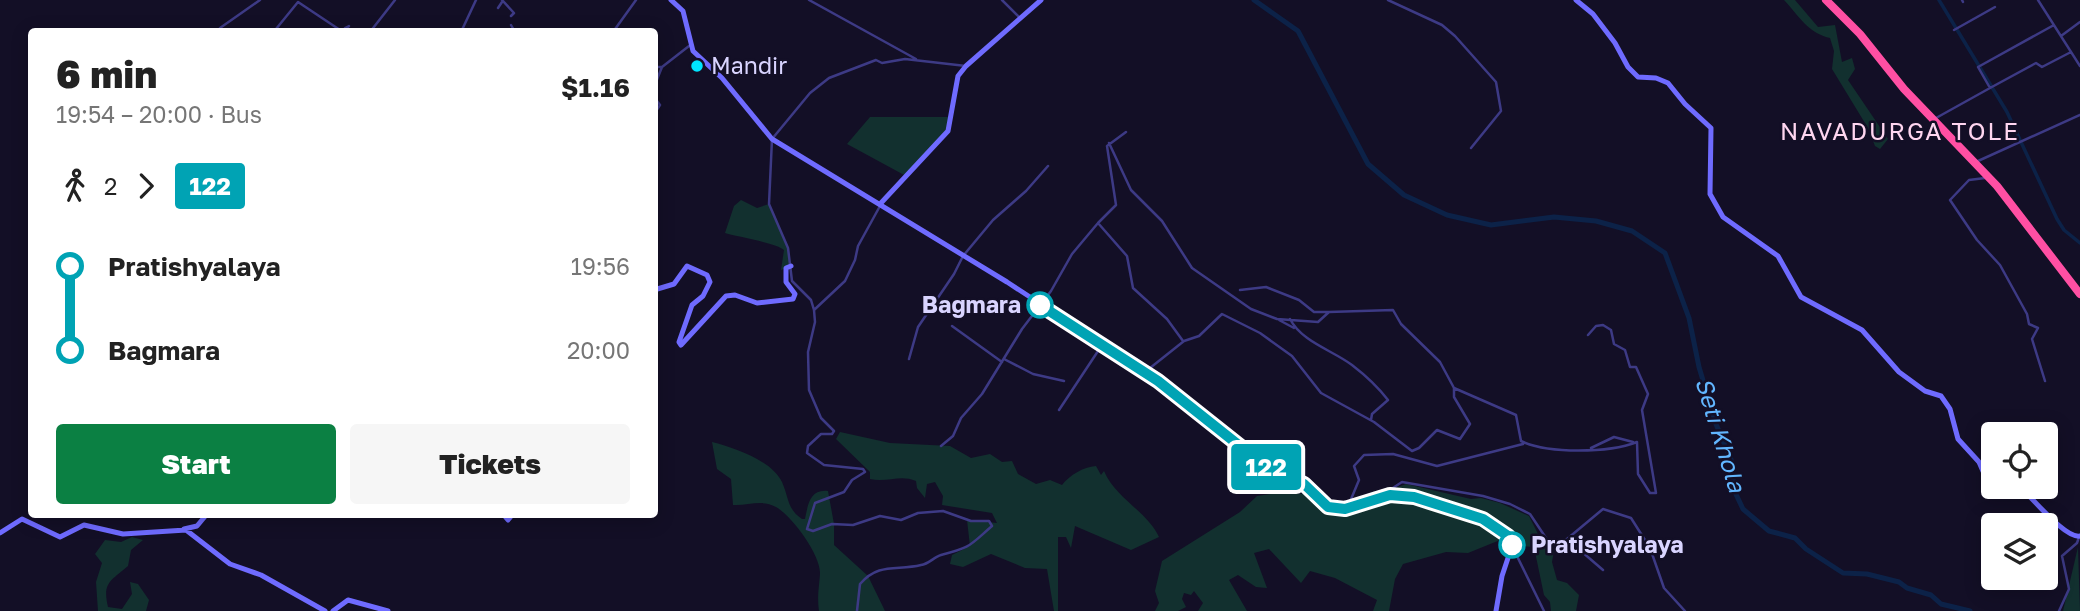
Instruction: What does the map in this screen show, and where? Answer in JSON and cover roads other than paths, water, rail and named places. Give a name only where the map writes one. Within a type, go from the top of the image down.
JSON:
[{"type":"highway","points":[[1826,0],[1844,16],[1904,89],[1976,163],[2080,294]]},
{"type":"street","points":[[220,28],[260,0]]},
{"type":"street","points":[[373,28],[395,0]]},
{"type":"street","points":[[463,28],[476,0]]},
{"type":"street","points":[[616,28],[636,0]]},
{"type":"street","points":[[671,0],[682,9],[690,46],[722,78],[772,139],[881,203],[1145,372],[1265,466],[1304,484],[1328,507],[1349,508],[1379,497],[1402,482],[1483,496],[1530,514],[1549,544],[1567,539],[1603,509],[1631,518],[1650,548],[1664,588],[1685,611]]},
{"type":"street","points":[[809,0],[918,60]]},
{"type":"street","points":[[1002,0],[1021,19]]},
{"type":"street","points":[[814,310],[845,281],[858,246],[881,203],[948,131],[958,76],[1041,0]]},
{"type":"street","points":[[1388,0],[1446,28],[1496,82],[1501,111],[1471,148]]},
{"type":"street","points":[[1576,0],[1593,14],[1615,43],[1628,68],[1638,77],[1656,78],[1668,83],[1685,104],[1711,128],[1710,194],[1723,216],[1778,256],[1801,297],[1862,330],[1899,372],[1925,391],[1941,396],[1950,409],[1958,439],[1981,466]]},
{"type":"street","points":[[2038,0],[2080,66]]},
{"type":"street","points":[[498,8],[502,1],[514,13],[511,16]]},
{"type":"street","points":[[277,28],[298,2],[339,28]]},
{"type":"street","points":[[1954,30],[1995,7]]},
{"type":"street","points":[[2061,36],[2080,22]]},
{"type":"street","points":[[511,24],[513,28]]},
{"type":"street","points":[[1990,88],[1978,67],[2054,25]]},
{"type":"street","points":[[658,77],[662,67],[690,46]]},
{"type":"street","points":[[1933,119],[2036,63],[2042,67],[2071,52]]},
{"type":"street","points":[[857,611],[860,584],[874,571],[892,566],[924,565],[940,555],[959,552],[992,526],[989,521],[967,520],[943,511],[918,513],[901,520],[880,516],[853,525],[832,524],[813,531],[807,529],[816,503],[844,492],[852,480],[866,472],[863,469],[824,464],[807,453],[808,446],[819,436],[834,432],[821,418],[810,390],[808,352],[815,322],[814,310],[811,300],[792,281],[788,248],[769,204],[772,139],[810,93],[829,78],[876,60],[882,63],[918,60],[966,66]]},
{"type":"street","points":[[1976,163],[2080,115]]},
{"type":"street","points":[[941,446],[953,436],[961,418],[1003,361],[1072,254],[1118,202],[1107,150],[1109,143],[1126,132]]},
{"type":"street","points":[[1109,143],[1131,190],[1162,221],[1192,268],[1232,294],[1241,304],[1294,328],[1352,365],[1380,389],[1388,400],[1373,414],[1371,420]]},
{"type":"street","points":[[909,359],[918,327],[963,256],[993,220],[1026,191],[1048,166]]},
{"type":"street","points":[[1988,177],[1980,181],[1969,180],[1950,200],[1978,240],[2000,265],[2027,314],[2029,324],[2038,328],[2032,339],[2045,381]]},
{"type":"street","points":[[1097,223],[1127,256],[1133,288],[1167,320],[1184,341]]},
{"type":"street","points":[[658,289],[674,285],[687,266],[707,275],[710,282],[703,296],[692,305],[679,341],[681,345],[726,296],[735,295],[757,303],[793,299],[795,294],[786,276],[786,268],[791,266]]},
{"type":"street","points":[[1145,372],[1184,341],[1199,336],[1222,314],[1261,332],[1292,356],[1321,393],[1371,420],[1412,451],[1419,448],[1437,430],[1460,439],[1470,424],[1454,397],[1454,388],[1440,362],[1401,324],[1392,310],[1314,312],[1299,300],[1266,287],[1240,290]]},
{"type":"street","points":[[1277,319],[1318,322],[1329,312]]},
{"type":"street","points":[[1290,319],[1294,328]]},
{"type":"street","points":[[1588,335],[1596,326],[1603,325],[1611,330],[1615,344],[1625,351],[1630,367],[1636,367],[1641,376],[1648,394],[1642,410],[1646,425],[1648,460],[1656,493],[1650,493],[1638,474],[1637,442]]},
{"type":"street","points":[[953,326],[1003,361],[1033,374],[1064,381]]},
{"type":"street","points":[[1059,410],[1102,345]]},
{"type":"street","points":[[1454,388],[1516,415],[1518,438],[1524,443]]},
{"type":"street","points":[[1589,449],[1615,437],[1637,442]]},
{"type":"street","points":[[1349,508],[1359,480],[1354,466],[1364,456],[1393,454],[1437,466],[1524,443],[1589,449],[1623,448],[1637,442]]},
{"type":"street","points":[[1379,497],[1414,497],[1483,519],[1508,536],[1544,611]]},
{"type":"street","points":[[2034,499],[2062,530],[2079,536],[2077,543],[2062,556],[2069,589],[2059,611]]},
{"type":"street","points":[[0,533],[22,519],[60,537],[84,525],[123,534],[197,526],[204,518]]},
{"type":"street","points":[[181,529],[193,533],[230,564],[261,575],[325,611]]},
{"type":"street","points":[[1567,539],[1603,570]]},
{"type":"street","points":[[1496,611],[1502,576],[1512,545]]},
{"type":"street","points":[[332,611],[348,600],[388,611]]},
{"type":"waterway","name":"Seti Khola","points":[[1254,0],[1298,31],[1368,164],[1404,195],[1447,215],[1491,225],[1554,217],[1596,221],[1632,231],[1665,253],[1689,318],[1699,367],[1716,424],[1732,462],[1734,490],[1743,509],[1769,531],[1795,538],[1806,549],[1843,573],[1867,574],[1899,582],[1907,588],[1931,595],[1941,604],[1970,611]]},
{"type":"waterway","points":[[1939,0],[2007,112],[2057,219],[2064,230],[2080,243]]},
{"type":"place","name":"Mandir","points":[[697,66]]},
{"type":"place","name":"Bagmara","points":[[1040,305]]},
{"type":"place","name":"Pratishyalaya","points":[[1512,545]]},
{"type":"district","name":"NAVADURGA TOLE","points":[[1900,132]]}]
